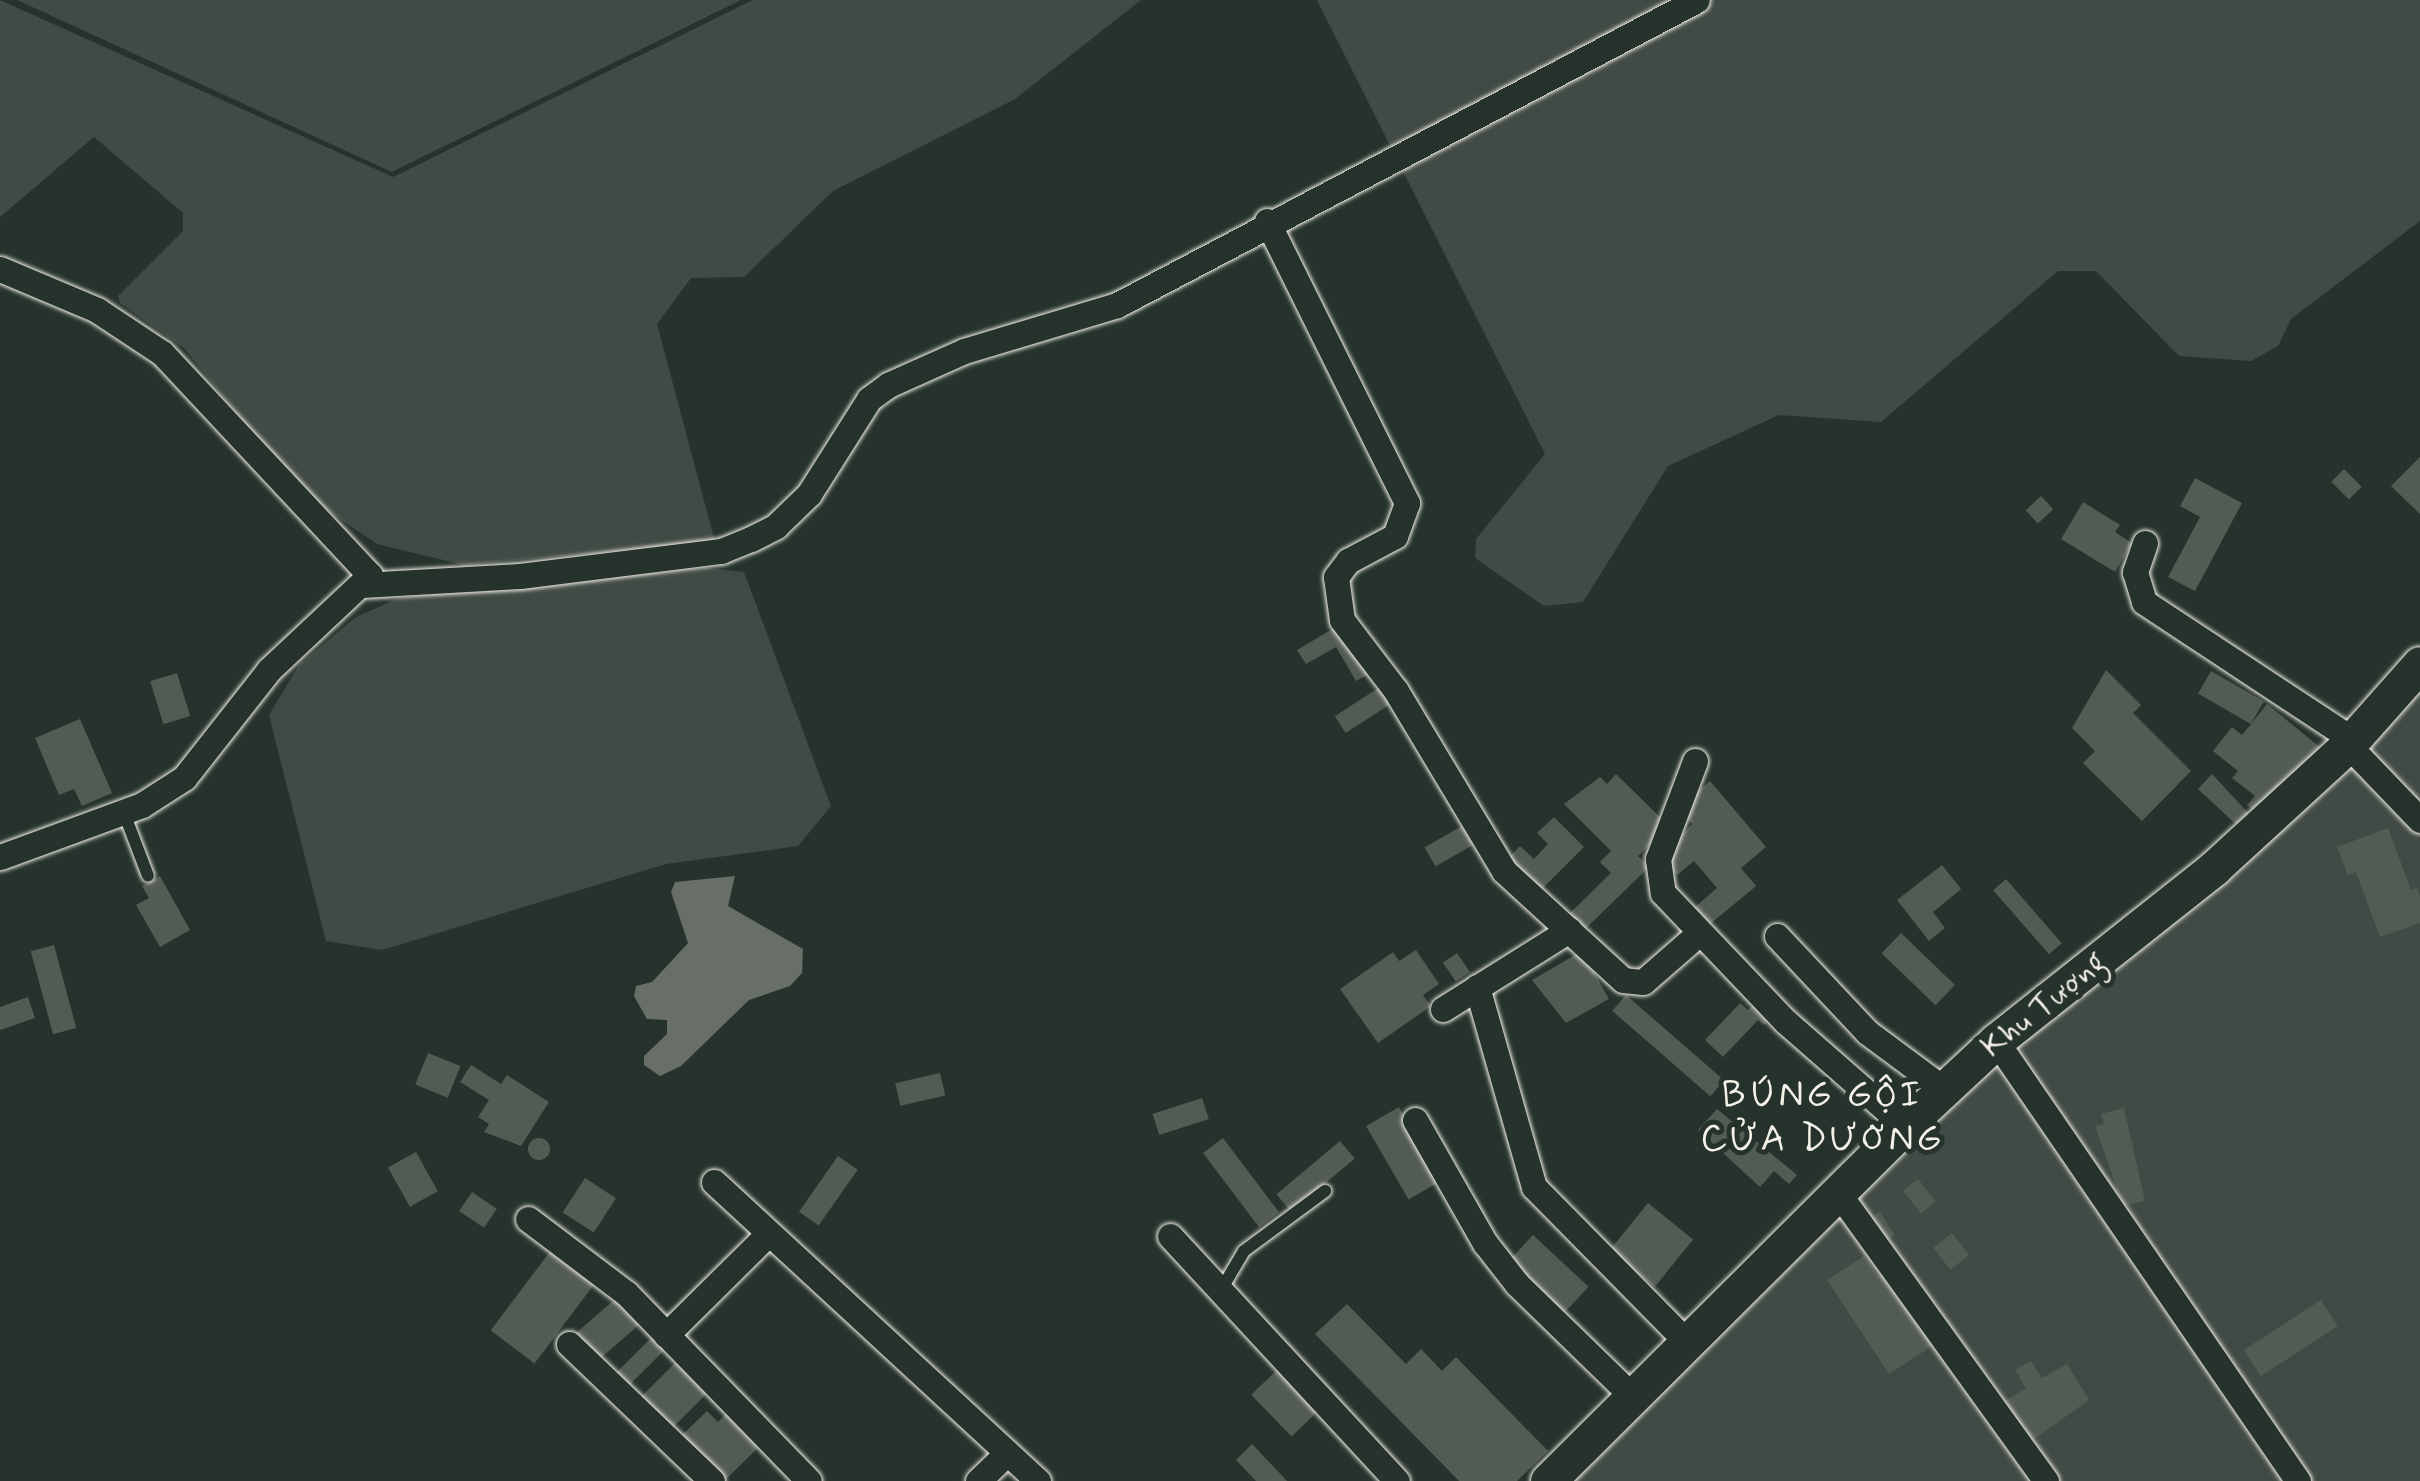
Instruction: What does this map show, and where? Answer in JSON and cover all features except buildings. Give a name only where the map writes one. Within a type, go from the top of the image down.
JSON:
[{"type":"street","points":[[362,585],[520,576],[736,545],[776,526],[809,494],[869,399],[888,385],[964,351],[1118,305],[1267,221],[1696,0]]},
{"type":"street","points":[[1267,221],[1407,503],[1395,536],[1342,567],[1334,585],[1337,608],[1396,691],[1504,871],[1569,930],[1633,985],[1698,934]]},
{"type":"street","points":[[0,269],[97,310],[162,353],[368,568],[362,585],[269,670],[184,778],[124,812],[0,857]]},
{"type":"street","points":[[2144,543],[2134,572],[2144,602],[2350,743],[2420,820]]},
{"type":"street","name":"Khu Tượng","points":[[1548,1481],[1905,1126],[1996,1042],[2214,868],[2350,743],[2420,664]]},
{"type":"street","points":[[1695,761],[1658,859],[1657,878],[1698,934],[1905,1126]]},
{"type":"street","points":[[1442,1008],[1569,930]]},
{"type":"street","points":[[1777,936],[1867,1032],[1945,1090]]},
{"type":"street","points":[[1478,987],[1534,1188],[1686,1341]]},
{"type":"street","points":[[1996,1042],[2298,1481]]},
{"type":"street","points":[[1415,1120],[1506,1270],[1634,1398]]},
{"type":"street","points":[[714,1182],[1038,1481]]},
{"type":"street","points":[[1838,1194],[2046,1481]]},
{"type":"street","points":[[528,1220],[583,1257],[666,1335],[809,1481]]},
{"type":"street","points":[[666,1335],[768,1234]]},
{"type":"street","points":[[1170,1236],[1398,1481]]},
{"type":"street","points":[[569,1344],[712,1481]]},
{"type":"street","points":[[978,1481],[1008,1453]]},
{"type":"lane","points":[[124,812],[148,876]]},
{"type":"lane","points":[[1220,1290],[1244,1251],[1325,1191]]},
{"type":"shaded area","points":[[0,0],[393,177],[753,0],[1141,0],[1015,99],[833,191],[744,277],[691,278],[657,324],[715,542],[464,565],[377,544],[325,509],[264,447],[184,348],[120,303],[118,296],[183,231],[183,213],[94,137],[0,217]]},
{"type":"shaded area","points":[[17,0],[741,0],[392,172]]},
{"type":"shaded area","points":[[1317,0],[2420,0],[2420,221],[2291,319],[2278,346],[2251,361],[2179,356],[2096,271],[2058,271],[1881,422],[1779,415],[1668,466],[1583,602],[1544,606],[1475,558],[1476,539],[1545,454]]},
{"type":"shaded area","points":[[706,568],[744,572],[831,806],[798,846],[666,864],[382,950],[326,941],[269,715],[299,665],[356,617],[399,598]]},
{"type":"shaded area","points":[[2420,680],[2420,1481],[1564,1481],[1944,1106]]},
{"type":"shaded area","points":[[735,876],[728,906],[803,949],[802,973],[790,986],[749,1000],[681,1066],[660,1076],[644,1065],[644,1056],[667,1034],[667,1020],[647,1019],[634,996],[636,986],[652,982],[688,943],[671,892],[675,882]]},
{"type":"district","name":"BÚNG GỘI CỬA DƯƠNG","points":[[1822,1118]]}]
